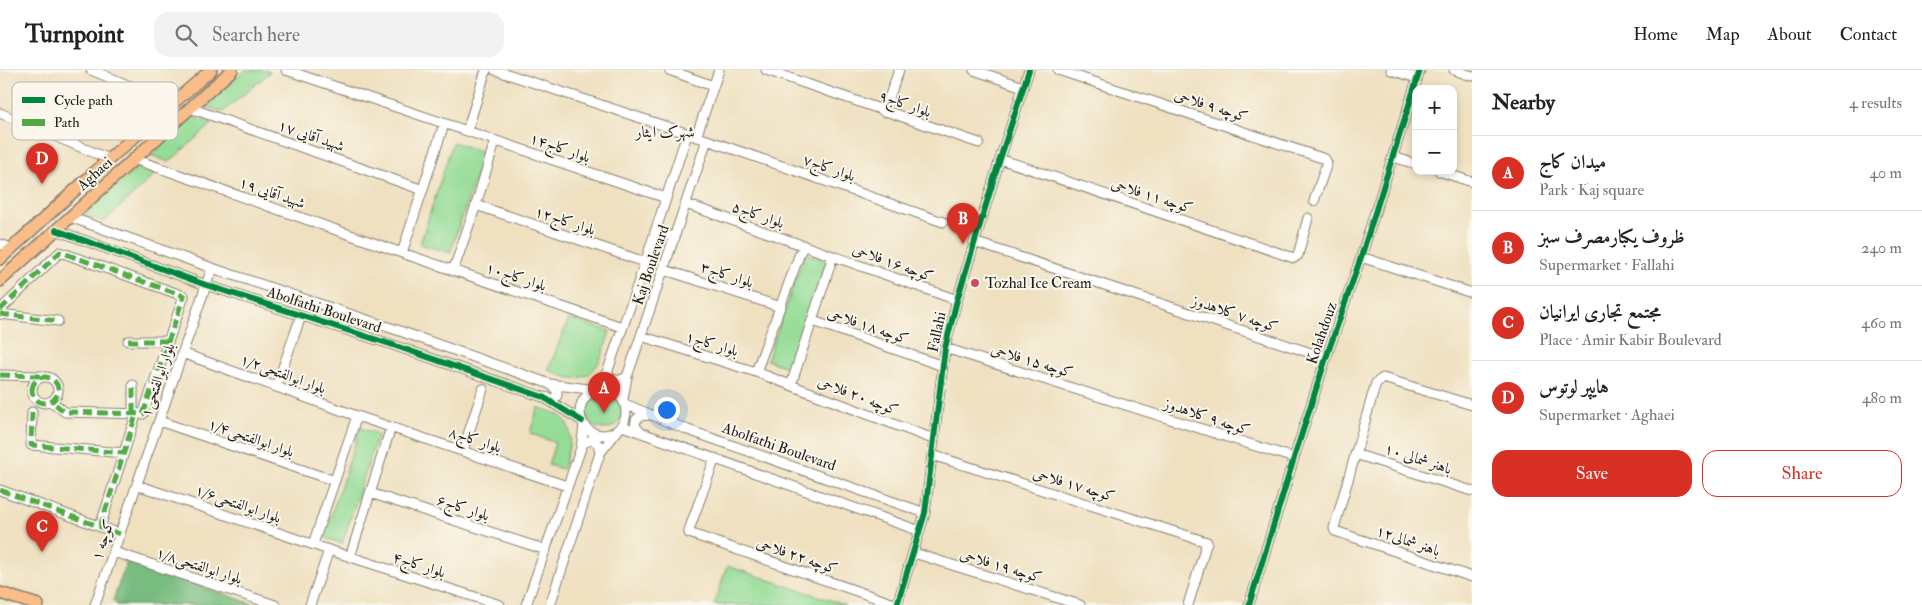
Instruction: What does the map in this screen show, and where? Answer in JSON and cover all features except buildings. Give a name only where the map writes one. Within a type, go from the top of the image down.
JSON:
[{"type":"main road","name":"Aghaei","points":[[178,98],[211,70]]},
{"type":"main road","name":"Aghaei","points":[[178,119],[232,70]]},
{"type":"main road","name":"Aghaei","points":[[0,259],[130,140]]},
{"type":"main road","name":"Aghaei","points":[[0,281],[156,140]]},
{"type":"main road","points":[[0,593],[38,605]]},
{"type":"street","points":[[91,70],[120,82]]},
{"type":"street","name":"بلوار کاج۱۴","points":[[286,70],[666,198]]},
{"type":"street","points":[[467,131],[486,70]]},
{"type":"street","name":"بلوار کاج۷","points":[[495,70],[707,140],[943,222]]},
{"type":"street","points":[[669,70],[713,86]]},
{"type":"street","name":"Kaj Boulevard","points":[[597,389],[608,370],[666,198],[719,70]]},
{"type":"street","name":"بلوار کاج۹","points":[[766,70],[979,143]]},
{"type":"street","points":[[884,112],[899,70]]},
{"type":"street","points":[[974,70],[1023,87]]},
{"type":"street","name":"Fallahi","points":[[897,605],[925,513],[945,348],[974,242],[1029,70]]},
{"type":"street","name":"کوچه ۹ فلاحی","points":[[1058,70],[1325,158],[1327,160],[1314,201]]},
{"type":"street","points":[[1391,70],[1419,74]]},
{"type":"street","points":[[1454,70],[1472,76]]},
{"type":"street","name":"Kolahdouz","points":[[1249,605],[1326,358],[1361,257],[1419,74]]},
{"type":"street","name":"شهید آقایی ۱۷","points":[[190,108],[423,190]]},
{"type":"street","points":[[0,113],[12,118]]},
{"type":"street","points":[[402,253],[444,124]]},
{"type":"street","points":[[64,140],[109,159]]},
{"type":"street","name":"Kaj Boulevard","points":[[624,402],[627,377],[665,270],[707,140]]},
{"type":"street","points":[[453,271],[476,205],[495,141]]},
{"type":"street","points":[[1392,156],[1412,163]]},
{"type":"street","name":"کوچه ۱۱ فلاحی","points":[[1000,159],[1296,257],[1308,218]]},
{"type":"street","name":"شهید آقایی ۱۹","points":[[134,160],[402,253]]},
{"type":"street","points":[[1451,175],[1472,182]]},
{"type":"street","name":"بلوار کاج۵","points":[[686,204],[821,251]]},
{"type":"street","name":"بلوار کاج۱۲","points":[[476,205],[646,262]]},
{"type":"street","name":"Abolfathi Boulevard","points":[[70,217],[212,268],[550,384],[597,389]]},
{"type":"street","name":"Abolfathi Boulevard","points":[[56,230],[206,285],[390,344],[542,397],[583,423]]},
{"type":"street","points":[[655,231],[675,238]]},
{"type":"street","name":"کوچه ۷ کلاهدوز","points":[[974,242],[1326,358]]},
{"type":"street","points":[[0,244],[11,248]]},
{"type":"street","points":[[756,372],[803,245]]},
{"type":"street","name":"کوچه ۱۶ فلاحی","points":[[821,251],[957,300]]},
{"type":"street","points":[[0,310],[60,252],[184,296],[143,414],[134,416],[65,412],[52,401]]},
{"type":"street","name":"بلوار کاج۱۰","points":[[402,253],[622,327]]},
{"type":"street","points":[[792,385],[833,256]]},
{"type":"street","points":[[1361,257],[1472,293]]},
{"type":"street","name":"بلوار ابوالفتحی۱","points":[[137,485],[212,268]]},
{"type":"street","name":"بلوار کاج۳","points":[[665,270],[781,307]]},
{"type":"street","points":[[0,314],[58,322]]},
{"type":"street","points":[[276,386],[301,316]]},
{"type":"street","name":"کوچه ۱۸ فلاحی","points":[[813,321],[943,366]]},
{"type":"street","points":[[390,344],[397,330]]},
{"type":"street","name":"بلوار کاج۱","points":[[641,336],[774,379]]},
{"type":"street","points":[[128,341],[168,341]]},
{"type":"street","name":"کوچه ۱۵ فلاحی","points":[[945,348],[1112,401]]},
{"type":"street","name":"بلوار ابوالفتحی۱/۲","points":[[182,352],[374,421]]},
{"type":"street","points":[[608,370],[608,375],[613,379],[620,381],[627,377]]},
{"type":"street","points":[[0,375],[44,376],[51,378],[56,383],[58,390],[52,401],[45,403],[38,402],[33,397],[31,390],[33,383],[38,378],[44,376]]},
{"type":"street","points":[[1355,454],[1376,383],[1380,379],[1383,378],[1472,405]]},
{"type":"street","name":"کوچه ۲۰ فلاحی","points":[[774,379],[933,439]]},
{"type":"street","points":[[542,397],[553,399],[557,396],[557,390],[550,384]]},
{"type":"street","points":[[100,527],[134,416],[133,385]]},
{"type":"street","points":[[463,450],[483,388]]},
{"type":"street","points":[[550,605],[600,453],[625,419],[624,402],[610,390],[597,389],[589,393],[581,406],[583,423],[581,448]]},
{"type":"street","name":"کوچه ۹ کلاهدوز","points":[[1112,401],[1294,458]]},
{"type":"street","name":"Abolfathi Boulevard","points":[[624,402],[649,415],[925,513]]},
{"type":"street","points":[[32,412],[31,445],[124,453]]},
{"type":"street","points":[[641,433],[636,426],[636,420],[640,416],[649,415]]},
{"type":"street","points":[[313,544],[357,416]]},
{"type":"street","name":"بلوار ابوالفتحی۱/۴","points":[[159,421],[335,481]]},
{"type":"street","name":"بلوار کاج۸","points":[[374,421],[567,486]]},
{"type":"street","points":[[583,423],[589,430],[601,435],[614,433],[620,427]]},
{"type":"street","points":[[350,557],[391,427]]},
{"type":"street","name":"Abolfathi Boulevard","points":[[620,427],[774,478],[920,531]]},
{"type":"street","points":[[526,605],[584,442],[593,440],[598,444],[600,453]]},
{"type":"street","name":"۱۰ باهنر شمالی","points":[[1355,454],[1472,491]]},
{"type":"street","name":"باهنر شمالی۱۲","points":[[1355,454],[1334,524],[1335,531],[1472,577]]},
{"type":"street","name":"کوچه ۱۷ فلاحی","points":[[932,455],[1207,542],[1188,605]]},
{"type":"street","name":"کوچه ۲۲ فلاحی","points":[[715,458],[689,533],[897,605]]},
{"type":"street","points":[[774,478],[779,462]]},
{"type":"street","name":"کوچه ۱","points":[[95,605],[137,485]]},
{"type":"street","name":"بلوار ابوالفتحی۱/۶","points":[[137,485],[329,550]]},
{"type":"street","points":[[0,490],[120,534]]},
{"type":"street","name":"بلوار کاج۶","points":[[370,492],[546,550]]},
{"type":"street","points":[[310,605],[329,550]]},
{"type":"street","name":"بلوار کاج۴","points":[[329,550],[500,605]]},
{"type":"street","name":"بلوار ابوالفتحی۱/۸","points":[[114,552],[275,605]]},
{"type":"street","name":"کوچه ۱۹ فلاحی","points":[[914,553],[1080,605]]},
{"type":"green space","points":[[245,70],[265,70],[270,72],[223,112],[204,106]]},
{"type":"green space","points":[[194,117],[212,124],[169,162],[151,155],[168,140],[178,140],[178,131]]},
{"type":"green space","points":[[453,142],[484,152],[450,253],[420,244]]},
{"type":"green space","points":[[137,168],[156,173],[104,222],[84,215]]},
{"type":"green space","points":[[805,253],[826,261],[792,369],[767,360]]},
{"type":"green space","points":[[569,319],[610,331],[598,363],[588,375],[580,378],[571,378],[548,370]]},
{"type":"green space","points":[[604,393],[611,394],[617,398],[621,404],[621,418],[617,424],[611,428],[604,429],[597,428],[591,424],[587,418],[586,411],[587,404],[591,398],[597,394]]},
{"type":"green space","points":[[538,407],[557,414],[568,425],[570,439],[563,469],[548,465],[555,443],[530,433]]},
{"type":"green space","points":[[360,428],[378,434],[342,544],[324,537]]},
{"type":"green space","points":[[127,561],[256,605],[117,605],[113,600]]},
{"type":"green space","points":[[727,566],[845,605],[714,605]]},
{"type":"marked path","points":[[0,310],[60,252],[184,296],[143,414],[65,412],[51,401]]},
{"type":"marked path","points":[[0,314],[58,321]]},
{"type":"marked path","points":[[128,341],[168,341]]},
{"type":"marked path","points":[[0,375],[42,376]]},
{"type":"marked path","points":[[45,377],[54,381],[58,390],[54,399],[45,403],[36,399],[32,390],[36,381],[45,377]]},
{"type":"marked path","points":[[133,385],[133,413]]},
{"type":"marked path","points":[[32,412],[31,445],[124,453]]},
{"type":"marked path","points":[[100,527],[135,418]]},
{"type":"marked path","points":[[0,490],[120,534]]},
{"type":"cycle path","points":[[897,605],[925,513],[945,348],[957,300],[1029,70]]},
{"type":"cycle path","points":[[1249,605],[1294,458],[1361,257],[1420,70]]},
{"type":"cycle path","points":[[56,230],[206,285],[390,344],[543,397],[582,421]]},
{"type":"place","name":"هایپر لوتوس","points":[[42,184]]},
{"type":"place","name":"ظروف یکبارمصرف سبز","points":[[963,244]]},
{"type":"place","name":"Tozhal Ice Cream","points":[[975,283]]},
{"type":"place","name":"میدان کاج","points":[[604,413]]},
{"type":"place","name":"مجتمع تجاری ایرانیان","points":[[42,552]]},
{"type":"district","name":"شهرک ایثار","points":[[665,132]]}]
